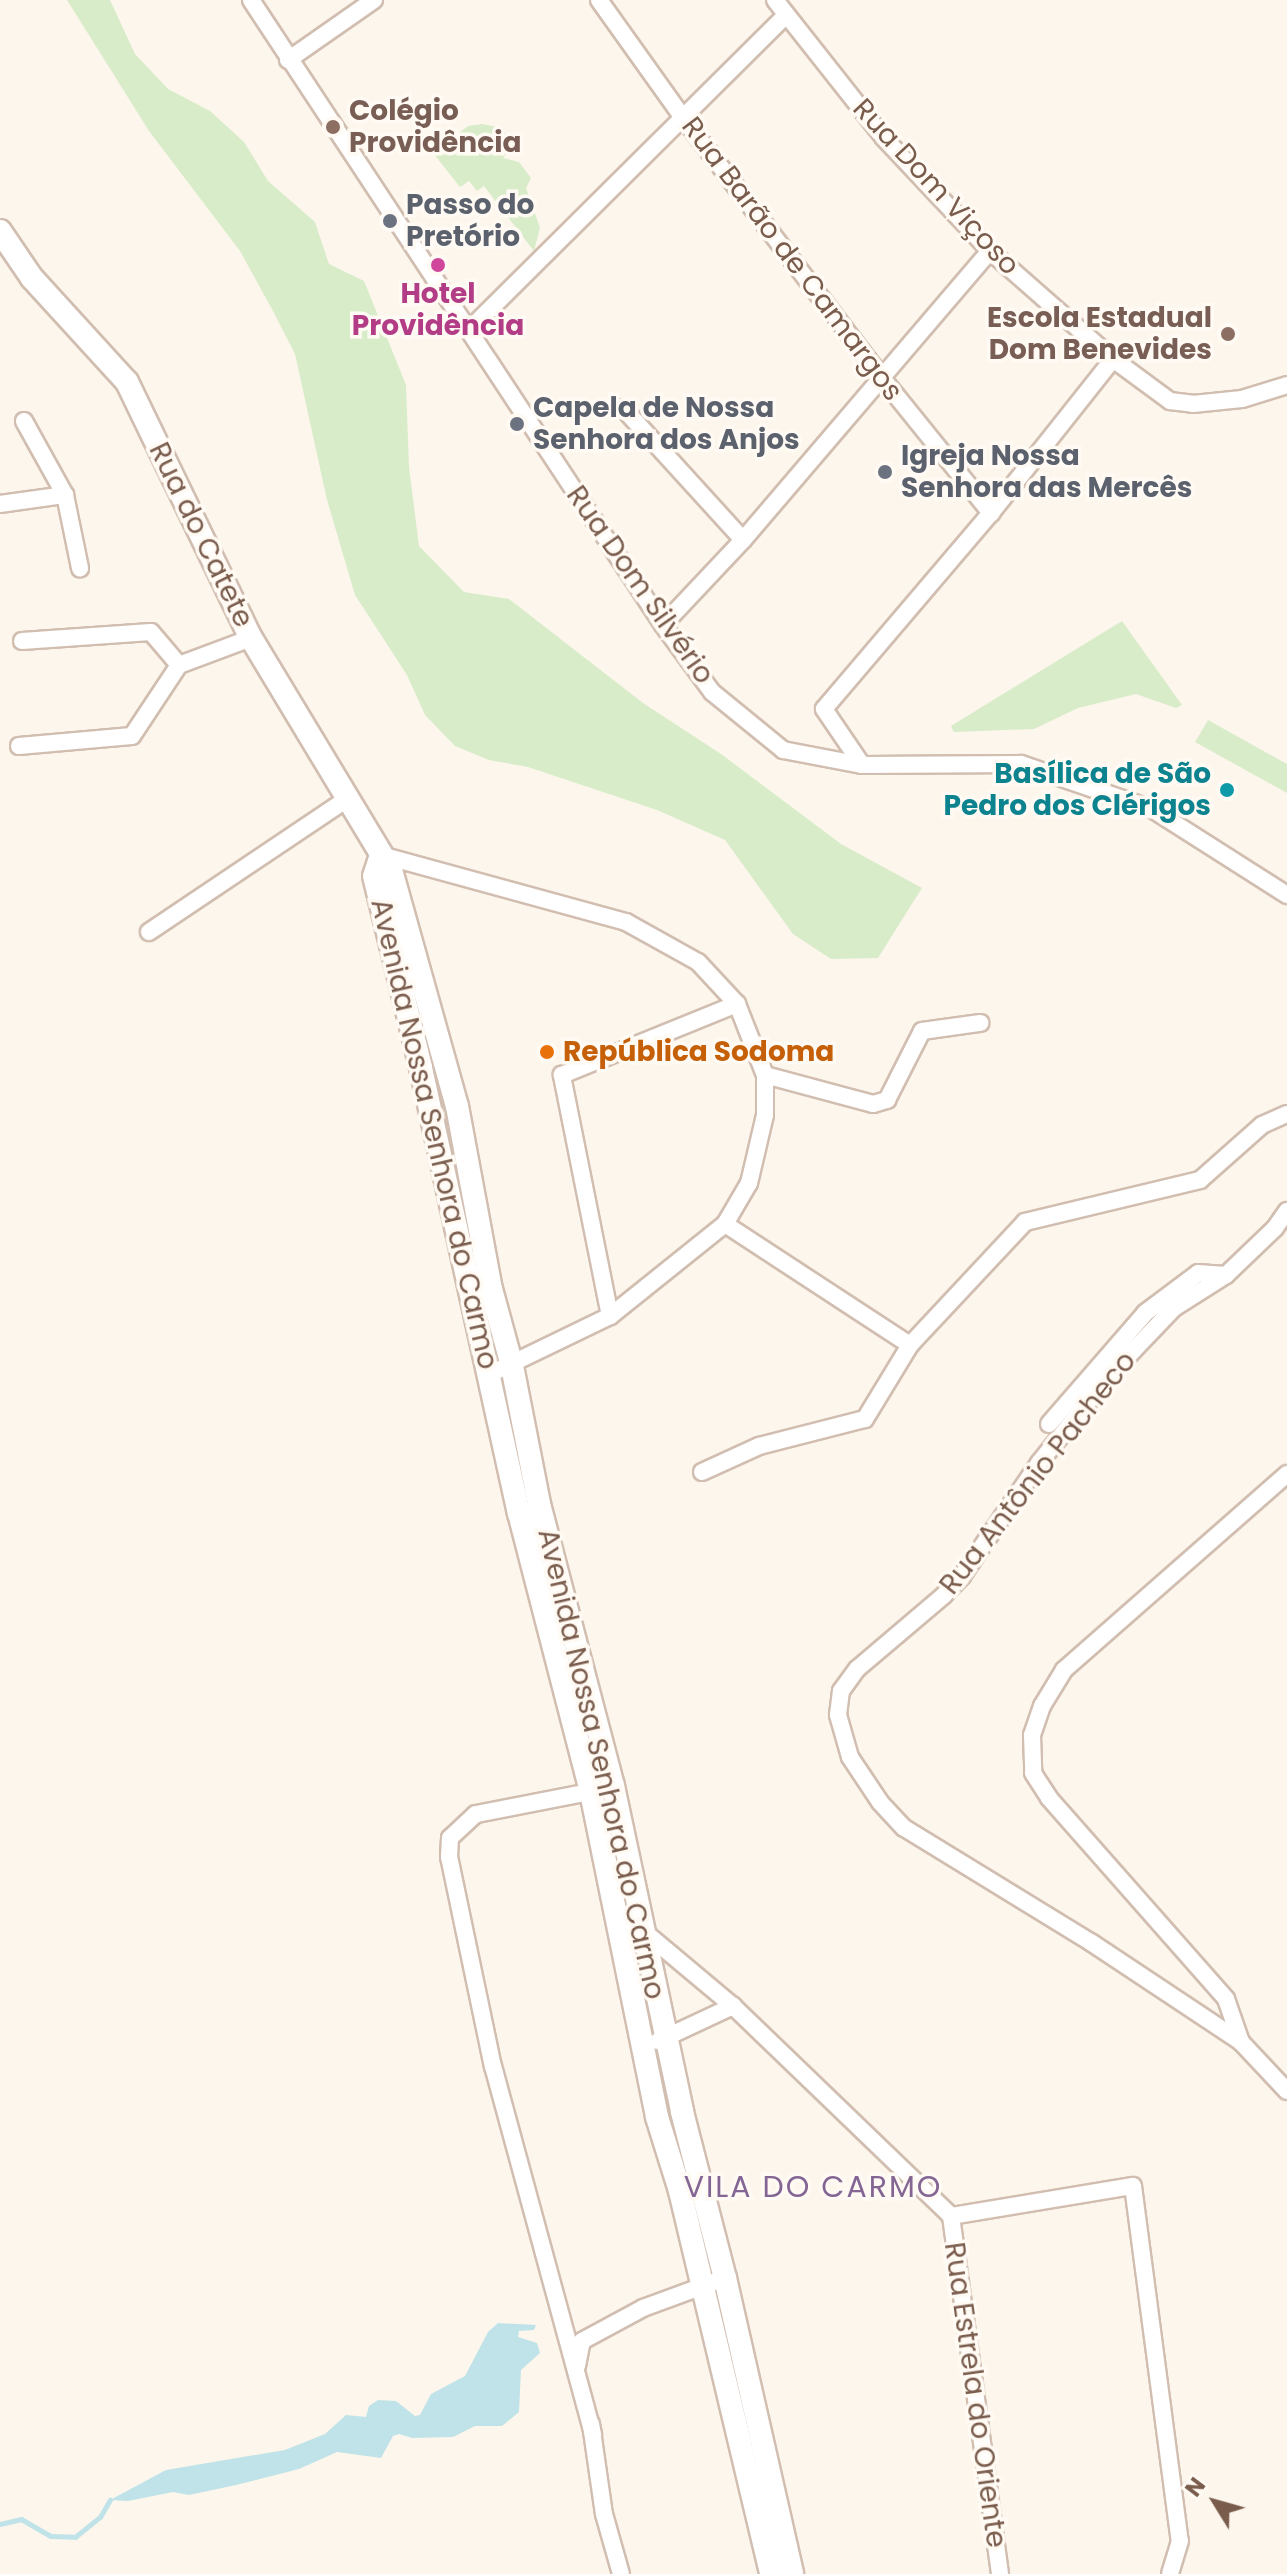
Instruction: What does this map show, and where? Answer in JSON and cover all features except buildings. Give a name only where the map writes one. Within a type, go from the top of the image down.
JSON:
[{"type":"street","name":"Rua Dom Silvério","points":[[251,0],[663,625],[712,692],[783,750],[862,765],[1021,764],[1152,809],[1287,895]]},
{"type":"street","points":[[288,60],[374,0]]},
{"type":"street","name":"Rua Barão de Camargos","points":[[599,0],[684,119],[882,378],[991,513]]},
{"type":"street","name":"Rua Dom Viçoso","points":[[775,0],[884,138],[990,251],[1113,359],[1170,401],[1193,404],[1242,399],[1287,385]]},
{"type":"street","points":[[469,330],[785,16]]},
{"type":"street","name":"Rua do Catete","points":[[0,231],[32,278],[127,382],[251,638],[381,855]]},
{"type":"street","points":[[663,625],[743,540],[990,251]]},
{"type":"street","points":[[862,765],[824,709],[991,513],[1113,359]]},
{"type":"street","points":[[623,408],[743,540]]},
{"type":"street","points":[[24,421],[65,495],[80,568]]},
{"type":"street","points":[[0,504],[65,495]]},
{"type":"street","points":[[22,641],[151,632],[179,665]]},
{"type":"street","points":[[19,746],[132,736],[179,665],[251,638]]},
{"type":"street","points":[[149,932],[347,799]]},
{"type":"street","points":[[381,855],[626,922],[698,962],[737,1004],[765,1075],[765,1115],[749,1183],[725,1224],[610,1316],[490,1374]]},
{"type":"street","name":"Avenida Nossa Senhora do Carmo","points":[[381,855],[391,870],[457,1106],[491,1289],[512,1366],[529,1508]]},
{"type":"street","name":"Avenida Nossa Senhora do Carmo","points":[[381,855],[374,876],[432,1114],[490,1374],[642,1930],[666,2039],[690,2188],[701,2288],[741,2400],[792,2574]]},
{"type":"street","points":[[610,1316],[562,1075],[737,1004]]},
{"type":"street","points":[[765,1075],[873,1104],[887,1100],[912,1045],[922,1031],[980,1023]]},
{"type":"street","points":[[432,1114],[457,1106]]},
{"type":"street","points":[[702,1472],[759,1446],[865,1419],[910,1345],[1025,1222],[1200,1180],[1262,1125],[1287,1114]]},
{"type":"street","name":"Rua Antônio Pacheco","points":[[1241,2042],[1092,1943],[904,1828],[880,1802],[850,1757],[838,1715],[841,1691],[857,1669],[962,1576],[1039,1463],[1109,1376],[1174,1308],[1226,1275],[1275,1228],[1287,1211]]},
{"type":"street","points":[[725,1224],[910,1345]]},
{"type":"street","name":"Rua Antônio Pacheco","points":[[1049,1424],[1145,1313],[1198,1273],[1226,1275]]},
{"type":"street","points":[[1287,1474],[1064,1670],[1042,1706],[1032,1735],[1033,1773],[1049,1798],[1226,1999],[1241,2042],[1287,2091]]},
{"type":"street","points":[[593,2434],[493,2067],[449,1857],[450,1838],[476,1814],[602,1789]]},
{"type":"street","name":"Avenida Nossa Senhora do Carmo","points":[[602,1789],[619,1934],[657,2117],[690,2188],[725,2278],[741,2400],[771,2574]]},
{"type":"street","points":[[619,1934],[642,1930],[733,2006],[951,2216],[1133,2186],[1180,2541],[1170,2574]]},
{"type":"street","points":[[642,2044],[666,2039],[733,2006]]},
{"type":"street","name":"Rua Estrela do Oriente","points":[[951,2216],[1000,2574]]},
{"type":"street","points":[[621,2574],[604,2514],[593,2434],[576,2364],[582,2341],[643,2308],[725,2278]]},
{"type":"green space","points":[[67,0],[110,0],[135,54],[168,89],[210,111],[244,142],[268,181],[315,222],[329,264],[364,281],[406,385],[409,467],[419,546],[464,592],[509,599],[643,703],[721,754],[841,844],[922,888],[878,958],[831,959],[793,934],[725,840],[657,810],[528,767],[489,760],[455,746],[425,715],[407,675],[355,595],[327,500],[295,354],[240,251],[149,131]]},
{"type":"green space","points":[[482,124],[497,127],[515,141],[503,158],[519,162],[531,178],[526,188],[540,228],[534,251],[484,186],[477,191],[469,181],[460,187],[433,153],[468,126]]},
{"type":"green space","points":[[1122,621],[1182,705],[1176,708],[1136,694],[1078,708],[1034,729],[954,732],[951,726]]},
{"type":"green space","points":[[1208,720],[1287,764],[1287,793],[1195,742]]},
{"type":"water","points":[[498,2323],[536,2325],[534,2330],[519,2331],[518,2337],[537,2343],[540,2353],[521,2370],[519,2412],[502,2426],[475,2426],[453,2437],[412,2438],[399,2434],[393,2436],[381,2458],[337,2452],[299,2469],[189,2495],[173,2492],[128,2501],[110,2500],[166,2470],[285,2450],[325,2434],[346,2415],[366,2417],[369,2406],[378,2400],[396,2401],[415,2416],[420,2415],[431,2394],[465,2376],[488,2332]]},
{"type":"waterway","points":[[0,2524],[21,2519],[51,2536],[75,2537],[100,2517],[110,2500]]},
{"type":"place","name":"Colégio Providência","points":[[333,127]]},
{"type":"place","name":"Passo do Pretório","points":[[390,221]]},
{"type":"place","name":"Hotel Providência","points":[[438,265]]},
{"type":"place","name":"Escola Estadual Dom Benevides","points":[[1228,334]]},
{"type":"place","name":"Capela de Nossa Senhora dos Anjos","points":[[517,424]]},
{"type":"place","name":"Igreja Nossa Senhora das Mercês","points":[[885,472]]},
{"type":"place","name":"Basílica de São Pedro dos Clérigos","points":[[1227,790]]},
{"type":"place","name":"República Sodoma","points":[[547,1052]]},
{"type":"district","name":"VILA DO CARMO","points":[[813,2187]]}]
